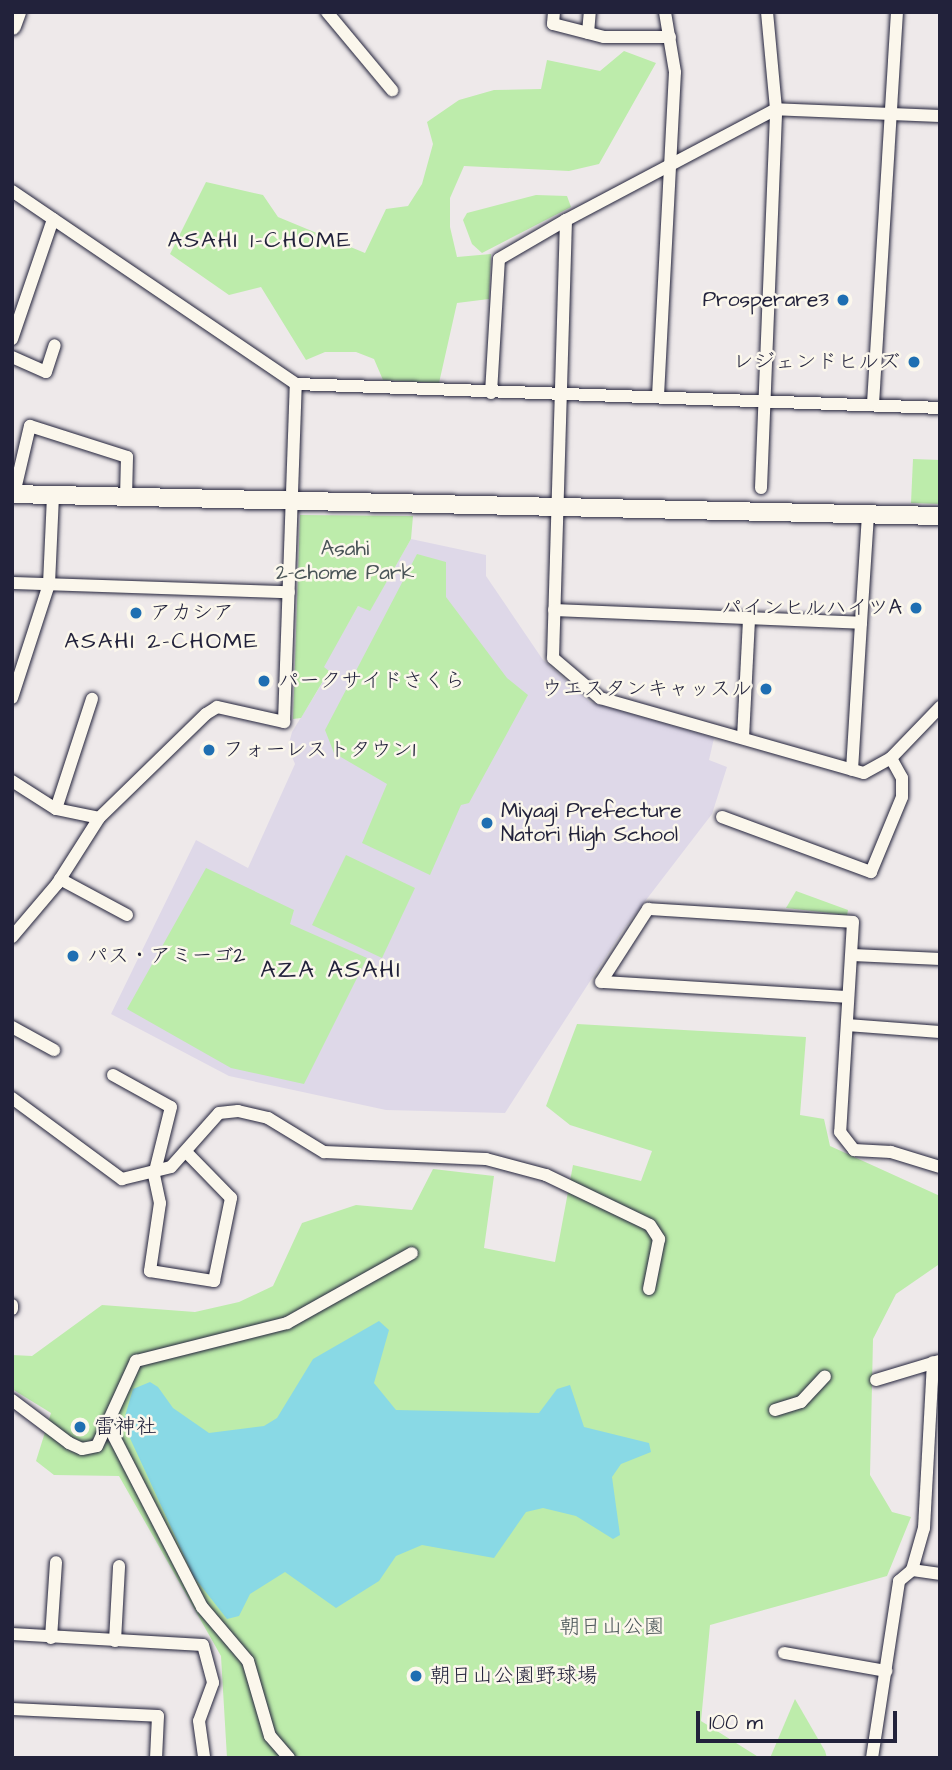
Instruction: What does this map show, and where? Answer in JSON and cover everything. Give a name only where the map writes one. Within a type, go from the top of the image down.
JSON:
[{"type":"street","points":[[327,12],[392,90]]},
{"type":"street","points":[[554,12],[554,24],[588,33],[670,37]]},
{"type":"street","points":[[588,33],[590,12]]},
{"type":"street","points":[[658,396],[667,163],[675,72],[666,12]]},
{"type":"street","points":[[761,488],[776,109],[767,12]]},
{"type":"street","points":[[873,404],[897,12]]},
{"type":"street","points":[[491,393],[499,258],[667,163],[776,109],[940,116]]},
{"type":"street","points":[[12,191],[296,384],[940,408]]},
{"type":"street","points":[[12,339],[53,219]]},
{"type":"street","points":[[566,220],[553,658],[600,698],[852,770],[874,772],[940,707]]},
{"type":"street","points":[[12,357],[46,372],[55,345]]},
{"type":"street","points":[[12,937],[60,879],[99,818],[216,707],[284,722],[296,384]]},
{"type":"street","points":[[126,498],[127,457],[30,426],[13,494],[126,498],[292,502],[558,503],[940,516]]},
{"type":"street","points":[[12,698],[49,584],[53,495]]},
{"type":"street","points":[[852,770],[868,514]]},
{"type":"street","points":[[12,583],[289,592]]},
{"type":"street","points":[[554,610],[860,623]]},
{"type":"street","points":[[743,738],[749,618]]},
{"type":"street","points":[[56,809],[92,699]]},
{"type":"street","points":[[722,817],[871,872],[902,797],[902,778],[891,758]]},
{"type":"street","points":[[12,781],[56,809],[99,818]]},
{"type":"street","points":[[60,879],[127,915]]},
{"type":"street","points":[[848,997],[601,982],[648,909],[853,922],[840,1132],[854,1150],[891,1152],[940,1167]]},
{"type":"street","points":[[853,955],[940,959]]},
{"type":"street","points":[[847,1025],[939,1032],[940,1020]]},
{"type":"street","points":[[12,1027],[54,1050]]},
{"type":"street","points":[[113,1075],[171,1107],[154,1175],[160,1203],[150,1271],[215,1281],[231,1198],[188,1154]]},
{"type":"street","points":[[12,1098],[122,1179],[154,1175],[188,1154],[219,1113],[237,1111],[268,1118],[324,1152],[486,1159],[546,1174],[650,1225],[659,1239],[649,1289]]},
{"type":"street","points":[[12,1401],[82,1449],[97,1446],[136,1361],[287,1324],[412,1253]]},
{"type":"street","points":[[872,1758],[899,1581],[912,1570],[924,1528],[936,1361],[876,1380]]},
{"type":"street","points":[[775,1410],[801,1402],[825,1376]]},
{"type":"street","points":[[108,1425],[202,1607],[248,1661],[270,1736],[289,1758]]},
{"type":"street","points":[[51,1638],[56,1562]]},
{"type":"street","points":[[116,1641],[119,1566]]},
{"type":"street","points":[[912,1570],[940,1574]]},
{"type":"street","points":[[12,1634],[203,1645],[213,1683],[199,1721],[204,1758]]},
{"type":"street","points":[[784,1653],[886,1671]]},
{"type":"street","points":[[12,1709],[158,1716],[156,1758]]},
{"type":"shaded area","name":"Miyagi Prefecture Natori High School","points":[[411,539],[486,555],[486,576],[543,660],[590,702],[714,738],[709,760],[727,767],[712,814],[623,930],[505,1113],[386,1110],[229,1076],[111,1014],[196,840],[248,868],[295,764],[288,747],[292,732],[329,672],[323,667],[358,606],[370,610]]},
{"type":"green space","points":[[624,51],[656,63],[599,164],[569,171],[464,166],[450,198],[450,227],[457,257],[491,254],[489,299],[457,303],[439,383],[383,380],[374,359],[356,352],[325,352],[306,360],[261,287],[229,295],[170,254],[206,182],[263,195],[278,217],[365,253],[386,209],[408,206],[422,184],[433,144],[427,122],[459,100],[494,90],[541,89],[547,60],[600,71]]},
{"type":"green space","points":[[536,195],[567,196],[571,207],[482,253],[472,244],[463,220],[467,213]]},
{"type":"green space","points":[[913,459],[940,460],[940,504],[911,503]]},
{"type":"green space","name":"Asahi 2-chome Park","points":[[300,515],[413,516],[411,539],[370,611],[358,606],[324,667],[329,671],[301,718],[293,719]]},
{"type":"green space","points":[[417,554],[446,562],[446,597],[507,678],[528,695],[469,803],[461,805],[430,875],[362,843],[387,784],[334,753],[325,730]]},
{"type":"green space","points":[[346,855],[415,888],[382,958],[312,925]]},
{"type":"green space","points":[[206,868],[294,910],[290,924],[367,958],[304,1084],[231,1068],[127,1009]]},
{"type":"green space","points":[[796,891],[848,910],[847,915],[786,908]]},
{"type":"green space","name":"朝日山公園","points":[[577,1024],[806,1037],[800,1115],[824,1119],[830,1146],[940,1196],[938,1265],[896,1294],[873,1339],[870,1475],[892,1512],[911,1517],[887,1576],[710,1625],[701,1721],[760,1758],[227,1758],[221,1656],[119,1476],[54,1475],[36,1461],[51,1413],[12,1389],[12,1355],[32,1356],[102,1305],[195,1312],[239,1302],[273,1286],[302,1223],[356,1205],[412,1210],[433,1169],[494,1176],[484,1248],[555,1262],[573,1165],[641,1181],[652,1151],[570,1125],[546,1106]]},
{"type":"green space","points":[[795,1699],[825,1751],[827,1758],[770,1758]]},
{"type":"water","points":[[379,1321],[389,1330],[374,1383],[396,1410],[539,1413],[557,1389],[570,1385],[584,1427],[649,1443],[651,1452],[621,1464],[612,1477],[620,1535],[613,1539],[576,1516],[543,1508],[526,1512],[494,1558],[422,1545],[396,1556],[379,1581],[336,1608],[285,1572],[250,1594],[239,1616],[227,1619],[194,1577],[123,1423],[133,1389],[150,1382],[158,1387],[173,1408],[209,1433],[264,1426],[277,1418],[313,1359]]},
{"type":"place","name":"Prosperare3","points":[[843,300]]},
{"type":"place","name":"レジェンドヒルズ","points":[[914,362]]},
{"type":"place","name":"パインヒルハイツA","points":[[916,608]]},
{"type":"place","name":"アカシア","points":[[136,613]]},
{"type":"place","name":"パークサイドさくら","points":[[264,681]]},
{"type":"place","name":"ウエスタンキャッスル","points":[[766,689]]},
{"type":"place","name":"フォーレストタウン1","points":[[209,750]]},
{"type":"place","name":"Miyagi Prefecture Natori High School","points":[[487,823]]},
{"type":"place","name":"パス・アミーゴ2","points":[[73,956]]},
{"type":"place","name":"雷神社","points":[[80,1427]]},
{"type":"place","name":"朝日山公園野球場","points":[[416,1676]]},
{"type":"district","name":"ASAHI 1-CHOME","points":[[260,240]]},
{"type":"district","name":"ASAHI 2-CHOME","points":[[162,641]]},
{"type":"district","name":"AZA ASAHI","points":[[331,971]]}]
